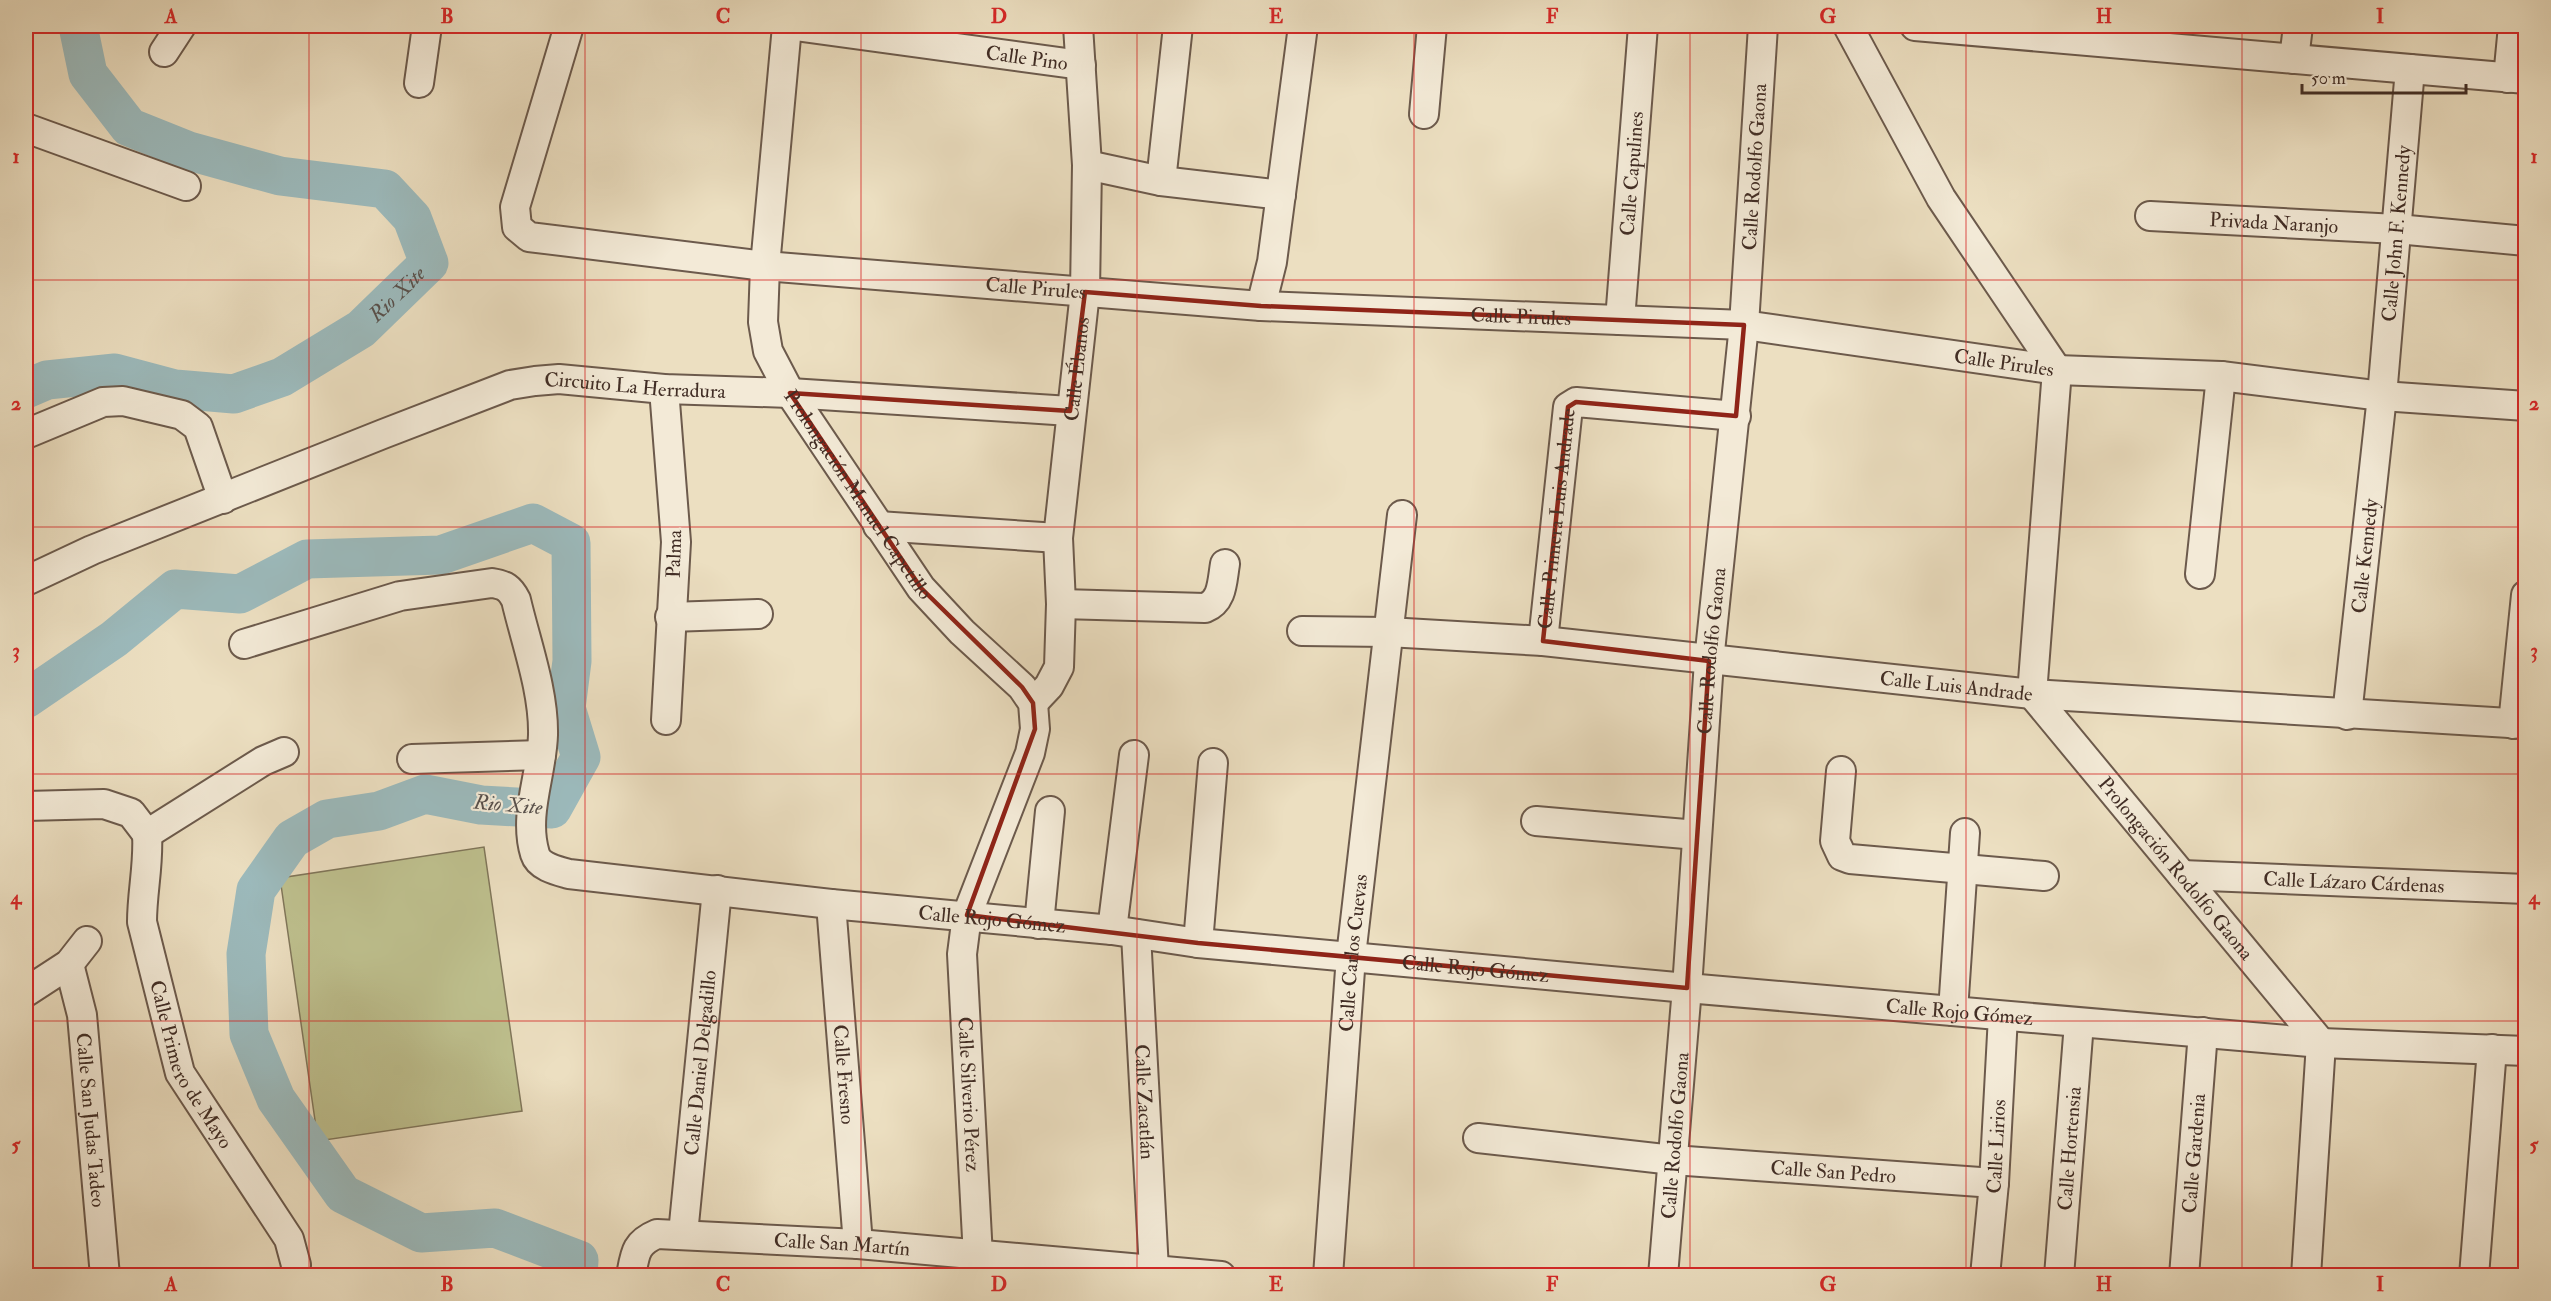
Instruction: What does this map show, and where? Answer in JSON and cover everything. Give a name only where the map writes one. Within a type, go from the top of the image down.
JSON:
[{"type":"street","points":[[164,52],[180,26]]},
{"type":"street","points":[[419,83],[427,26]]},
{"type":"street","name":"Calle Pirules","points":[[569,26],[515,207],[517,227],[529,237],[765,266],[1261,306],[1744,325],[2057,370],[2221,376],[2382,396],[2526,406]]},
{"type":"street","name":"Prolongación Manuel Capetillo","points":[[787,26],[765,266],[763,322],[768,351],[790,393],[921,588],[962,632],[1022,687],[1033,703]]},
{"type":"street","name":"Calle Pino","points":[[795,26],[1081,65]]},
{"type":"street","name":"Calle Ébanos","points":[[1033,703],[1050,686],[1059,667],[1061,604],[1058,538],[1070,411],[1085,292],[1088,165],[1078,26]]},
{"type":"street","points":[[1161,181],[1178,26]]},
{"type":"street","points":[[1261,306],[1272,262],[1303,26]]},
{"type":"street","points":[[1424,114],[1432,26]]},
{"type":"street","name":"Calle Capulines","points":[[1620,320],[1642,26]]},
{"type":"street","name":"Calle Rodolfo Gaona","points":[[1663,1275],[1687,988],[1709,660],[1744,325],[1763,26]]},
{"type":"street","points":[[1848,26],[1941,198],[2057,370],[2032,694]]},
{"type":"street","points":[[1915,26],[2176,37],[2294,59],[2517,78],[2513,26]]},
{"type":"street","points":[[2294,59],[2298,26]]},
{"type":"street","name":"Calle John F. Kennedy","points":[[2382,396],[2410,69]]},
{"type":"street","points":[[26,128],[186,186]]},
{"type":"street","points":[[1088,165],[1161,181],[1281,195]]},
{"type":"street","name":"Privada Naranjo","points":[[2150,216],[2397,228],[2526,241]]},
{"type":"street","points":[[2200,574],[2221,376]]},
{"type":"street","name":"Circuito La Herradura","points":[[26,581],[92,550],[510,385],[560,379],[664,389],[790,393],[1070,411]]},
{"type":"street","name":"Palma","points":[[664,389],[676,542],[666,720]]},
{"type":"street","name":"Calle Kennedy","points":[[2347,715],[2382,396]]},
{"type":"street","points":[[26,434],[103,402],[123,401],[182,415],[198,427],[223,499]]},
{"type":"street","name":"Calle Primera Luis Andrade","points":[[1543,641],[1568,407],[1576,402],[1736,416]]},
{"type":"street","name":"Calle Carlos Cuevas","points":[[1328,1275],[1351,956],[1402,515]]},
{"type":"street","points":[[878,526],[1058,538]]},
{"type":"street","points":[[1061,604],[1205,608],[1214,605],[1219,597],[1225,564]]},
{"type":"street","name":"Calle Rojo Gómez","points":[[244,644],[400,596],[492,583],[502,585],[512,591],[537,688],[543,735],[532,833],[536,856],[550,868],[560,872],[831,904],[967,915],[1124,932],[1198,943],[1687,988],[2321,1043],[2526,1051]]},
{"type":"street","points":[[2519,724],[2526,595]]},
{"type":"street","points":[[670,617],[758,614]]},
{"type":"street","name":"Calle Luis Andrade","points":[[1302,631],[1388,632],[1543,641],[2032,694],[2519,724]]},
{"type":"street","name":"Prolongación Rodolfo Gaona","points":[[2032,694],[2321,1043]]},
{"type":"street","points":[[967,915],[1030,753],[1035,729],[1033,703]]},
{"type":"street","points":[[26,806],[104,804],[131,813],[147,834],[263,761],[284,752]]},
{"type":"street","points":[[412,759],[541,754]]},
{"type":"street","name":"Calle Zacatlán","points":[[1134,755],[1124,932],[1154,1270]]},
{"type":"street","points":[[1198,943],[1213,763]]},
{"type":"street","points":[[1840,771],[1835,841],[1842,856],[2044,876]]},
{"type":"street","points":[[1039,924],[1050,811]]},
{"type":"street","points":[[1536,821],[1697,835]]},
{"type":"street","points":[[1953,1011],[1965,833]]},
{"type":"street","name":"Calle Primero de Mayo","points":[[147,834],[148,860],[142,898],[142,922],[180,1072],[289,1239],[296,1265],[295,1275]]},
{"type":"street","name":"Calle Lázaro Cárdenas","points":[[2182,875],[2526,889]]},
{"type":"street","name":"Calle Daniel Delgadillo","points":[[683,1234],[717,891]]},
{"type":"street","name":"Calle Fresno","points":[[831,904],[858,1244]]},
{"type":"street","name":"Calle Silverio Pérez","points":[[967,915],[962,954],[978,1265]]},
{"type":"street","points":[[26,992],[69,964],[87,941]]},
{"type":"street","name":"Calle San Judas Tadeo","points":[[69,964],[82,1015],[105,1275]]},
{"type":"street","name":"Calle Lirios","points":[[1985,1275],[1994,1183],[2003,1016]]},
{"type":"street","name":"Calle Hortensia","points":[[2059,1275],[2079,1023]]},
{"type":"street","name":"Calle Gardenia","points":[[2184,1275],[2203,1032]]},
{"type":"street","points":[[2306,1275],[2321,1043]]},
{"type":"street","points":[[2474,1275],[2492,1049]]},
{"type":"street","name":"Calle San Pedro","points":[[1478,1138],[1673,1160],[1994,1183]]},
{"type":"street","name":"Calle San Martín","points":[[631,1275],[635,1253],[643,1240],[657,1234],[858,1244],[978,1265],[1154,1270],[1221,1275]]},
{"type":"highlighted area","points":[[1085,292],[1261,306],[1744,325],[1736,416],[1576,402],[1568,407],[1543,641],[1709,661],[1687,988],[1198,943],[967,915],[1035,729],[1033,703],[1022,687],[921,588],[790,393],[1070,411]]},
{"type":"green space","points":[[484,847],[522,1111],[318,1141],[280,878]]},
{"type":"waterway","name":"Rio Xite","points":[[26,389],[47,380],[115,373],[175,389],[234,394],[282,377],[361,329],[429,263],[412,218],[385,189],[280,176],[189,151],[129,127],[88,74],[78,26]]},
{"type":"waterway","name":"Rio Xite","points":[[26,699],[114,639],[175,589],[240,594],[307,559],[441,555],[533,523],[571,543],[572,661],[566,708],[581,757],[552,809],[481,805],[425,794],[379,811],[327,819],[292,839],[256,890],[246,954],[249,1034],[276,1099],[343,1194],[421,1233],[495,1228],[579,1260],[578,1276]]}]
